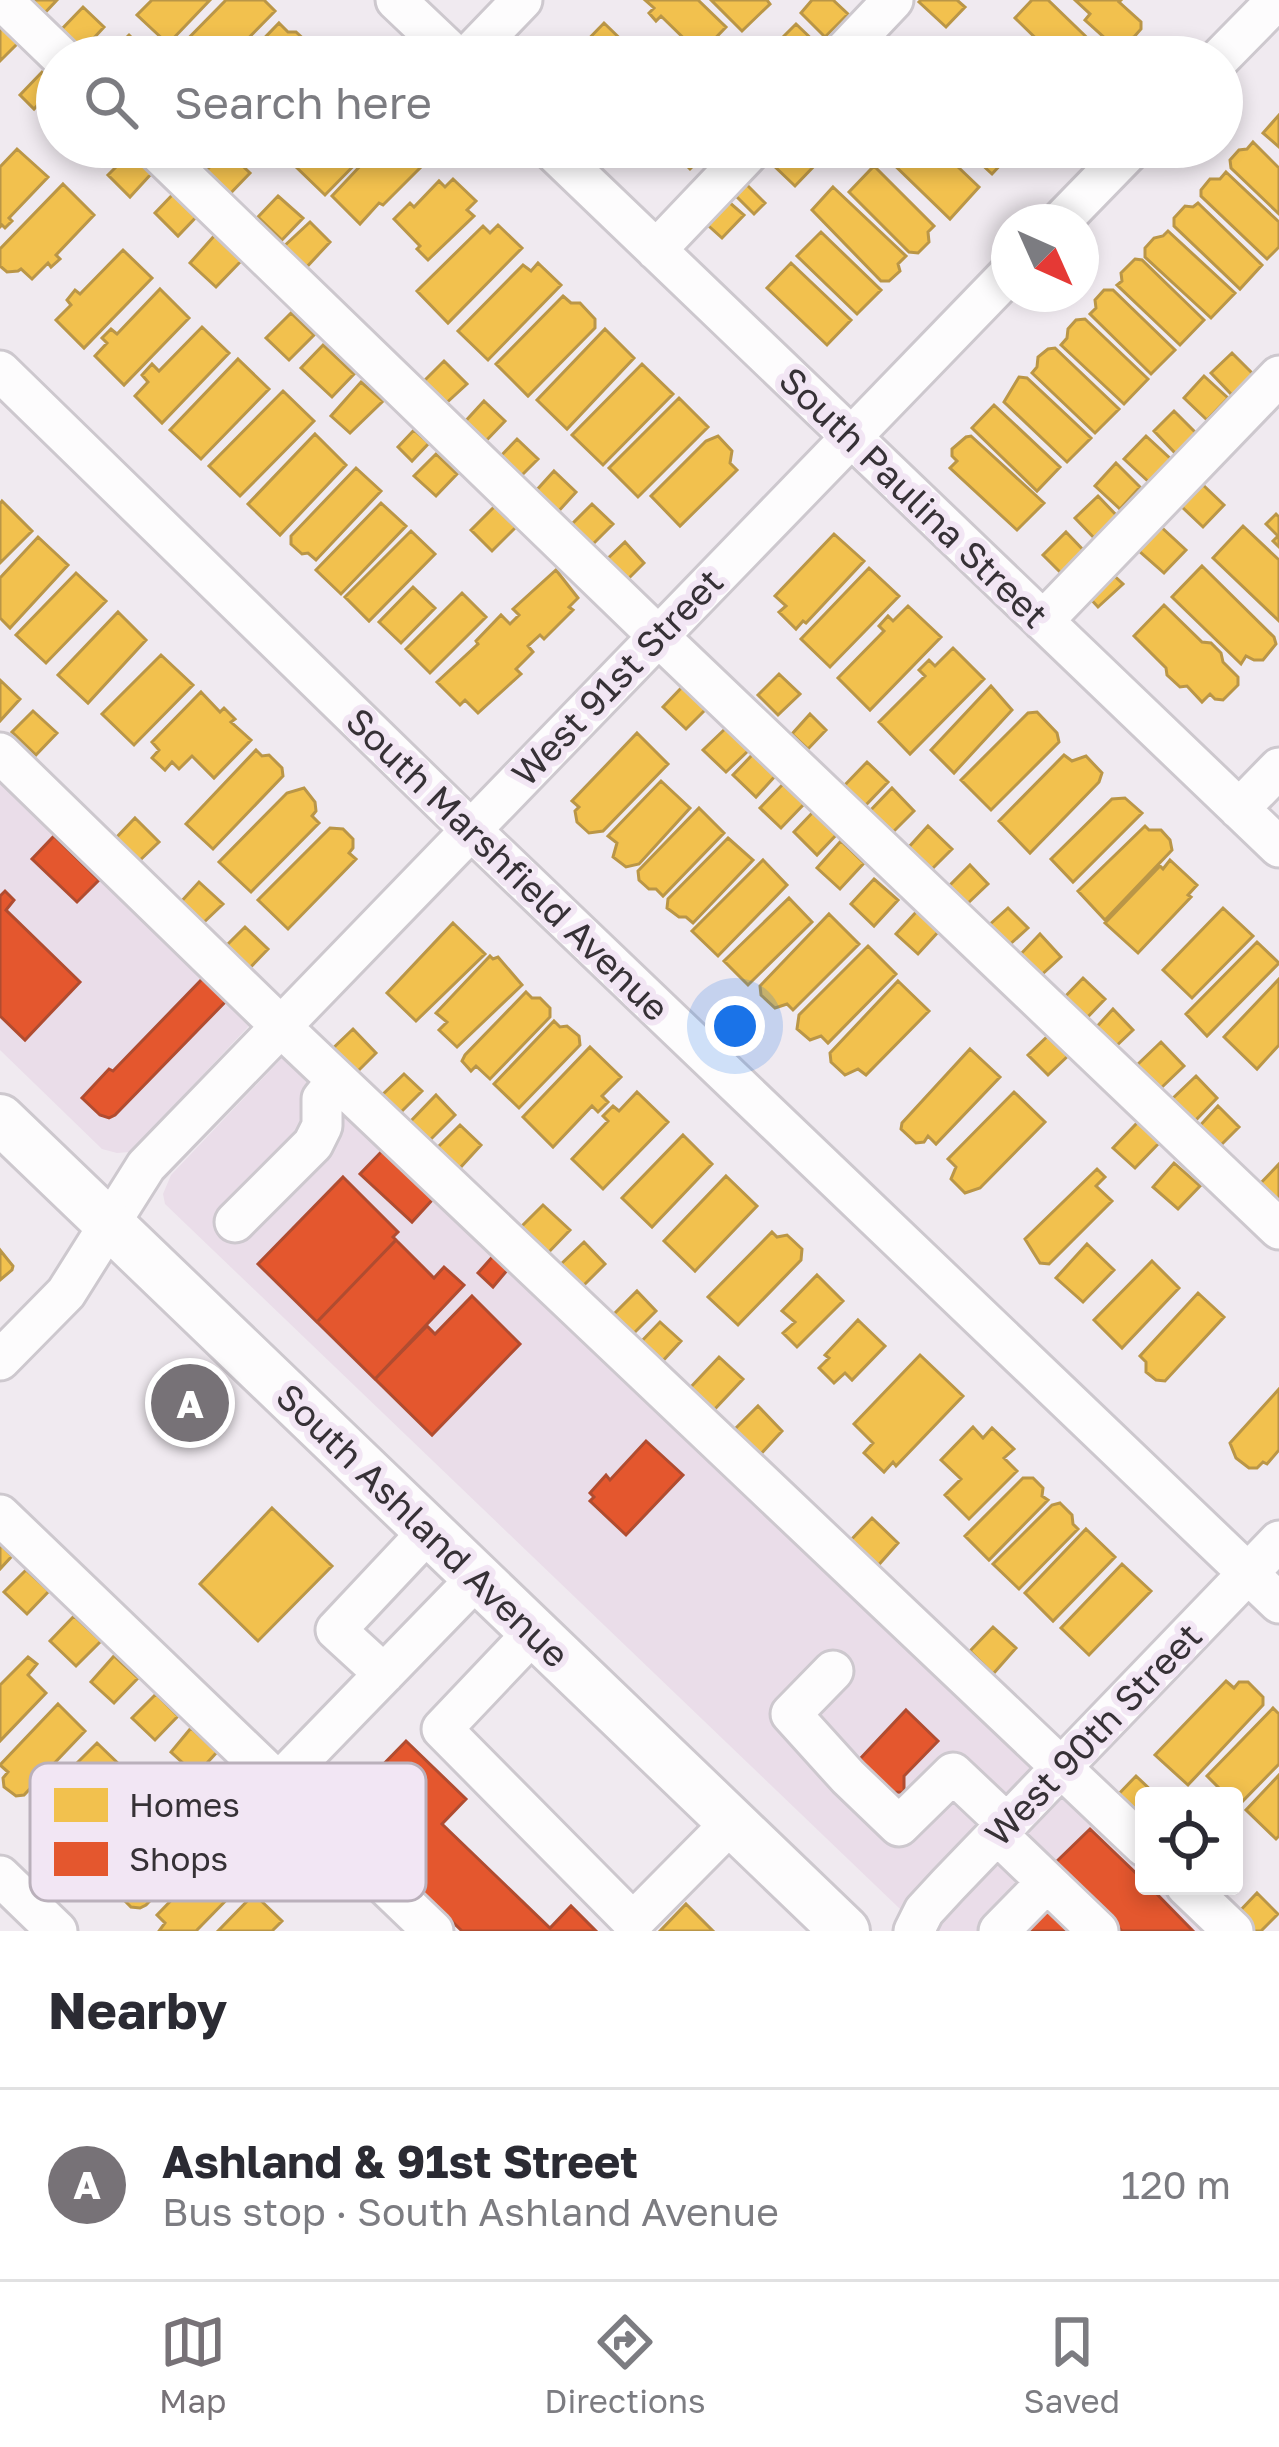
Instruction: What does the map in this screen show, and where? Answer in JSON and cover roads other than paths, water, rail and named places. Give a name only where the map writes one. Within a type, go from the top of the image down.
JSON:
[{"type":"main road","name":"South Ashland Avenue","points":[[0,1119],[845,1931]]},
{"type":"street","points":[[2,0],[39,36]]},
{"type":"street","points":[[396,0],[434,36]]},
{"type":"street","points":[[487,36],[522,0]]},
{"type":"street","points":[[859,36],[893,0]]},
{"type":"street","points":[[1241,36],[1276,0]]},
{"type":"street","points":[[176,168],[1279,1229]]},
{"type":"street","name":"South Paulina Street","points":[[571,168],[1279,848]]},
{"type":"street","points":[[656,250],[734,168]]},
{"type":"street","points":[[1078,204],[1113,168]]},
{"type":"street","name":"West 91st Street","points":[[0,1360],[66,1293],[146,1166],[991,292]]},
{"type":"street","name":"South Marshfield Avenue","points":[[0,371],[470,829],[1279,1603]]},
{"type":"street","points":[[1043,621],[1279,376]]},
{"type":"street","points":[[0,753],[280,1026],[1135,1838]]},
{"type":"street","points":[[1239,809],[1279,768]]},
{"type":"street","points":[[235,1222],[313,1144],[322,1126],[322,1099],[338,1080]]},
{"type":"street","points":[[0,1515],[259,1763]]},
{"type":"street","points":[[384,1674],[336,1630],[429,1531]]},
{"type":"street","name":"West 90th Street","points":[[914,1931],[924,1911],[1279,1541]]},
{"type":"street","points":[[297,1763],[478,1577]]},
{"type":"street","points":[[534,1632],[442,1729],[633,1922],[732,1822]]},
{"type":"street","points":[[833,1671],[791,1714],[848,1777],[899,1826],[953,1773],[1047,1882],[1098,1931]]},
{"type":"street","points":[[0,1876],[57,1931]]},
{"type":"street","points":[[949,1885],[997,1931],[1047,1882]]},
{"type":"street","points":[[1195,1895],[1233,1931]]},
{"type":"street","points":[[402,1901],[433,1931]]},
{"type":"place","name":"Ashland & 91st Street","points":[[190,1403]]}]
